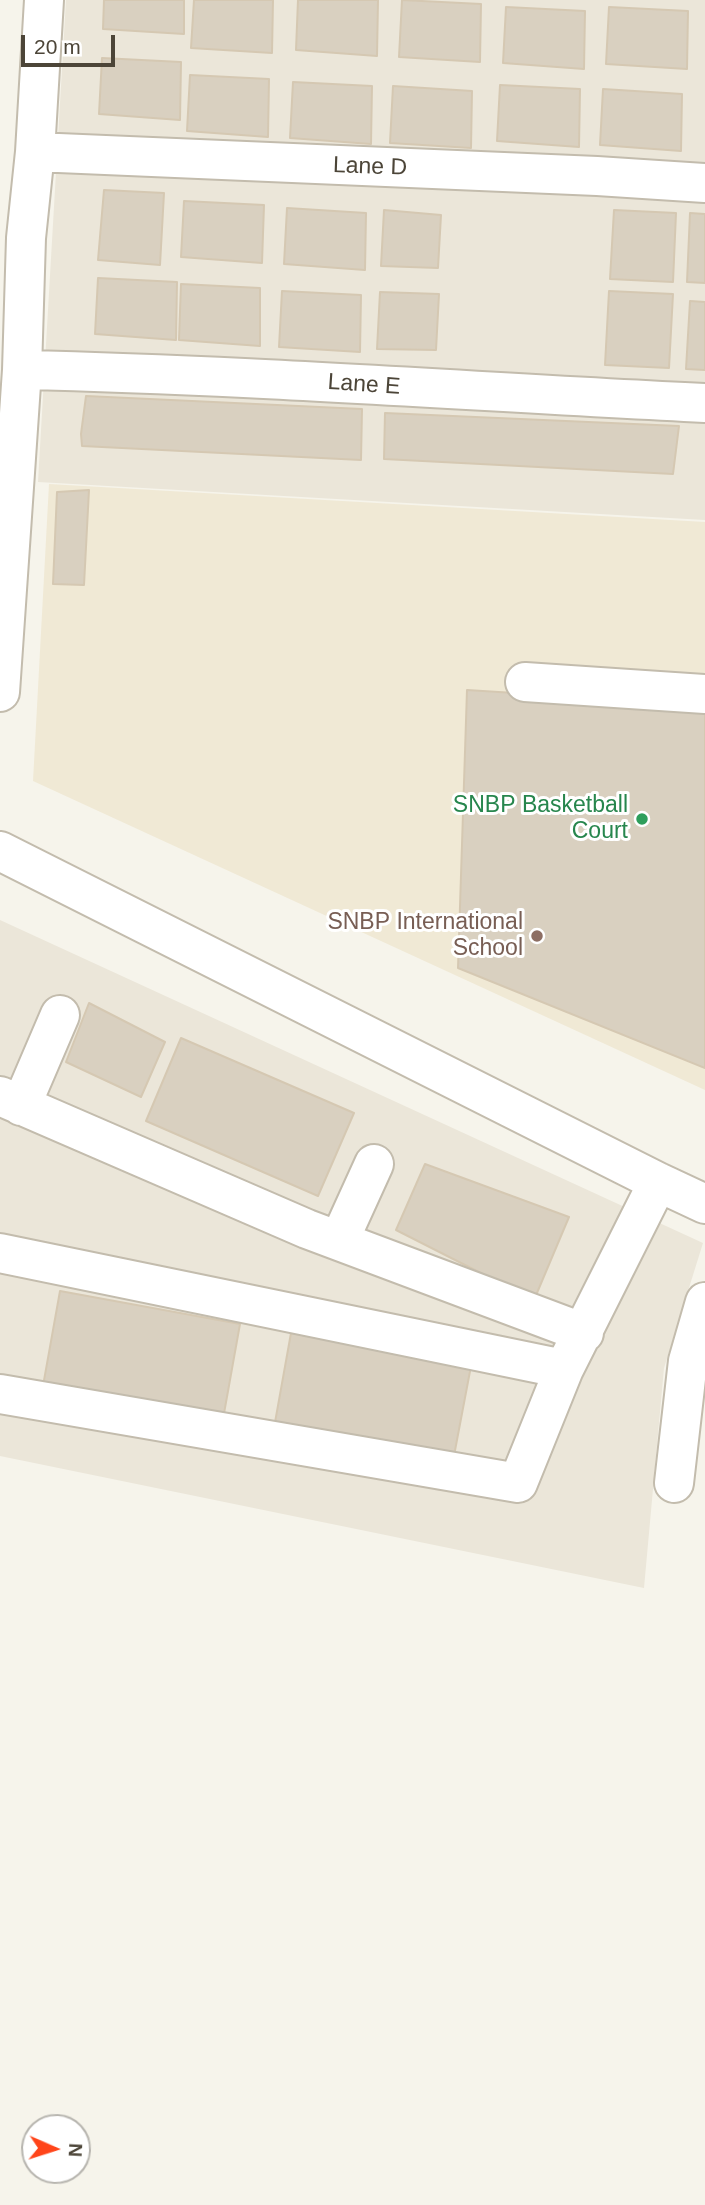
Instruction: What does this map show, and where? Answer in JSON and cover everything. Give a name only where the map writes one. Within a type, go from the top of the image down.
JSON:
[{"type":"street","points":[[0,692],[22,370],[26,238],[35,152],[44,0]]},
{"type":"street","name":"Lane D","points":[[35,152],[705,183]]},
{"type":"street","name":"Lane E","points":[[22,370],[122,372],[705,403]]},
{"type":"street","points":[[525,682],[705,694]]},
{"type":"street","points":[[0,851],[705,1204]]},
{"type":"street","points":[[60,1015],[10,1101],[339,1241],[583,1333]]},
{"type":"street","points":[[339,1241],[374,1164]]},
{"type":"street","points":[[0,1394],[518,1483],[564,1369],[657,1182]]},
{"type":"street","points":[[0,1253],[564,1369]]},
{"type":"street","points":[[674,1483],[688,1361],[705,1302]]},
{"type":"shaded area","points":[[66,0],[705,0],[705,520],[38,482]]},
{"type":"shaded area","name":"SNBP International School","points":[[49,484],[705,522],[705,1090],[33,781]]},
{"type":"shaded area","points":[[0,920],[703,1243],[664,1368],[644,1588],[0,1456]]},
{"type":"building","points":[[104,0],[184,0],[184,34],[103,29]]},
{"type":"building","points":[[194,0],[273,0],[272,53],[191,48]]},
{"type":"building","points":[[298,0],[378,0],[377,56],[296,50]]},
{"type":"building","points":[[402,0],[481,4],[480,62],[399,57]]},
{"type":"building","points":[[506,7],[585,11],[584,69],[503,63]]},
{"type":"building","points":[[609,7],[688,11],[687,69],[606,64]]},
{"type":"building","points":[[102,58],[181,62],[180,120],[99,114]]},
{"type":"building","points":[[190,75],[269,79],[268,137],[187,131]]},
{"type":"building","points":[[293,82],[372,86],[371,144],[290,138]]},
{"type":"building","points":[[500,85],[580,89],[579,147],[497,141]]},
{"type":"building","points":[[393,86],[472,91],[471,148],[390,143]]},
{"type":"building","points":[[603,89],[682,94],[681,151],[600,145]]},
{"type":"building","points":[[104,190],[164,193],[160,265],[98,260]]},
{"type":"building","points":[[184,201],[264,205],[262,263],[181,257]]},
{"type":"building","points":[[287,208],[366,213],[365,270],[284,264]]},
{"type":"building","points":[[384,210],[441,215],[438,268],[381,266]]},
{"type":"building","points":[[614,210],[676,213],[673,282],[610,279]]},
{"type":"building","points":[[690,213],[705,214],[705,283],[687,282]]},
{"type":"building","points":[[98,278],[177,282],[176,340],[95,334]]},
{"type":"building","points":[[181,284],[260,288],[260,346],[179,340]]},
{"type":"building","points":[[282,291],[361,295],[360,352],[279,347]]},
{"type":"building","points":[[609,291],[673,294],[669,368],[605,365]]},
{"type":"building","points":[[380,292],[439,294],[436,350],[377,349]]},
{"type":"building","points":[[690,301],[705,302],[705,370],[686,369]]},
{"type":"building","points":[[86,396],[362,409],[361,460],[82,446]]},
{"type":"building","points":[[385,413],[679,426],[673,474],[384,459]]},
{"type":"building","points":[[89,490],[84,585],[53,584],[57,492]]},
{"type":"building","points":[[467,690],[705,705],[705,1068],[458,968]]},
{"type":"building","points":[[89,1003],[165,1042],[141,1097],[66,1062]]},
{"type":"building","points":[[181,1038],[354,1113],[318,1196],[146,1121]]},
{"type":"building","points":[[425,1164],[569,1217],[534,1300],[396,1230]]},
{"type":"building","points":[[60,1291],[240,1324],[223,1419],[43,1386]]},
{"type":"building","points":[[291,1333],[471,1366],[453,1461],[274,1428]]},
{"type":"place","name":"SNBP Basketball Court","points":[[642,819]]},
{"type":"place","name":"SNBP International School","points":[[537,936]]}]
